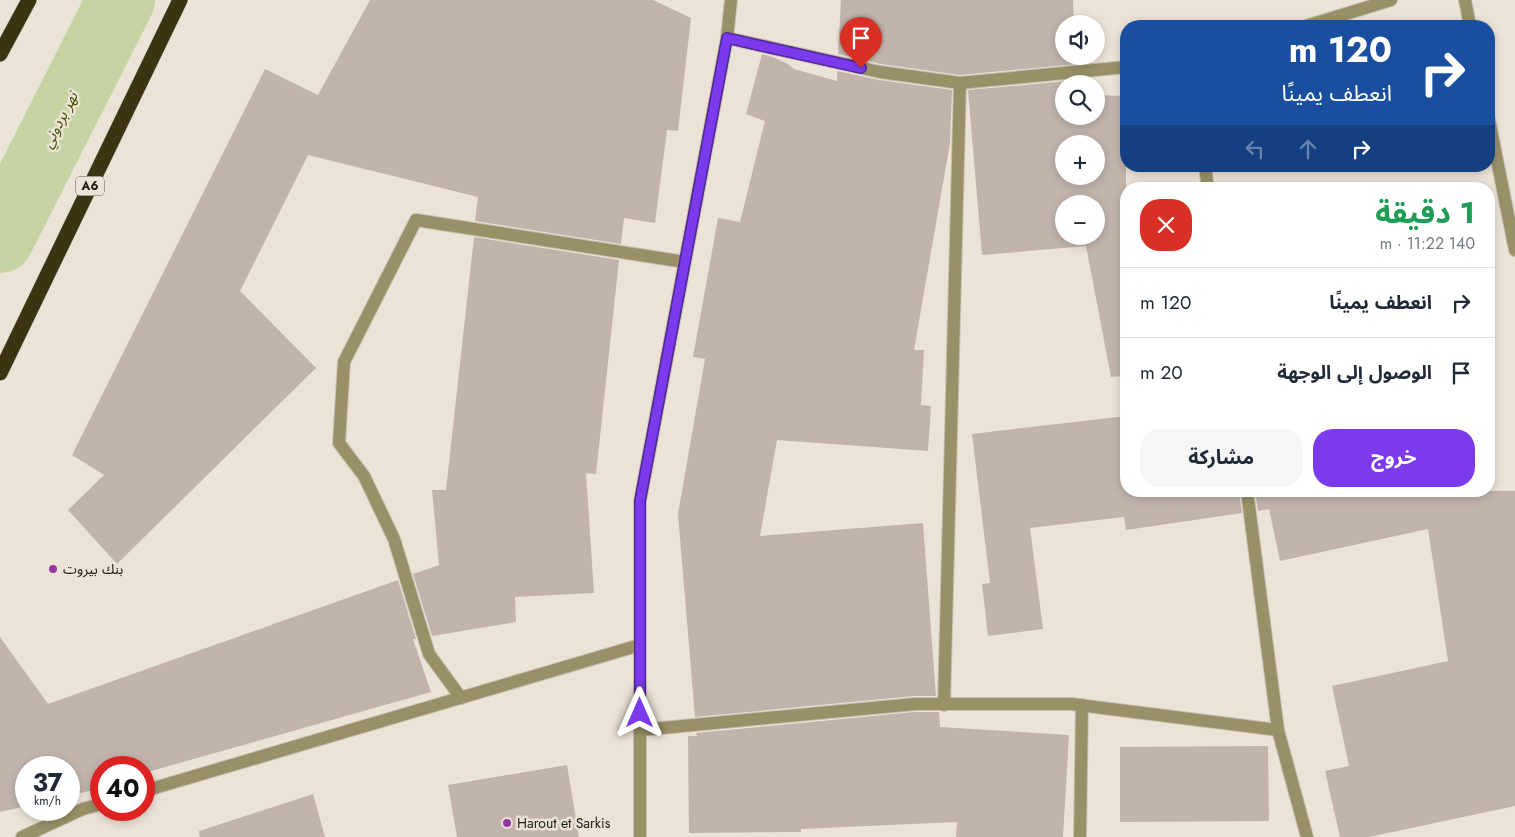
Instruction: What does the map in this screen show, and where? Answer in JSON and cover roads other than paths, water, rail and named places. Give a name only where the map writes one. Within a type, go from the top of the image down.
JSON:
[{"type":"highway","points":[[0,54],[29,0]]},
{"type":"highway","name":"A6","points":[[0,373],[180,0]]},
{"type":"street","points":[[640,837],[640,501],[727,38],[731,0]]},
{"type":"street","points":[[1326,20],[1391,0]]},
{"type":"street","points":[[1465,0],[1469,20]]},
{"type":"street","points":[[727,38],[880,72],[960,83],[1120,68]]},
{"type":"street","points":[[944,704],[960,83]]},
{"type":"street","points":[[1495,150],[1515,250]]},
{"type":"street","points":[[461,698],[429,654],[394,539],[364,476],[339,443],[344,362],[416,220],[685,262]]},
{"type":"street","points":[[1248,497],[1278,730],[1307,837]]},
{"type":"street","points":[[155,788],[640,645]]},
{"type":"street","points":[[640,730],[915,704],[1082,705],[1278,730]]},
{"type":"street","points":[[1080,837],[1082,705]]},
{"type":"street","points":[[22,837],[90,807]]},
{"type":"waterway","name":"نهر بردوني","points":[[0,239],[121,0]]},
{"type":"place","name":"بنك بيروت","points":[[53,569]]},
{"type":"place","name":"Harout et Sarkis","points":[[507,823]]}]
